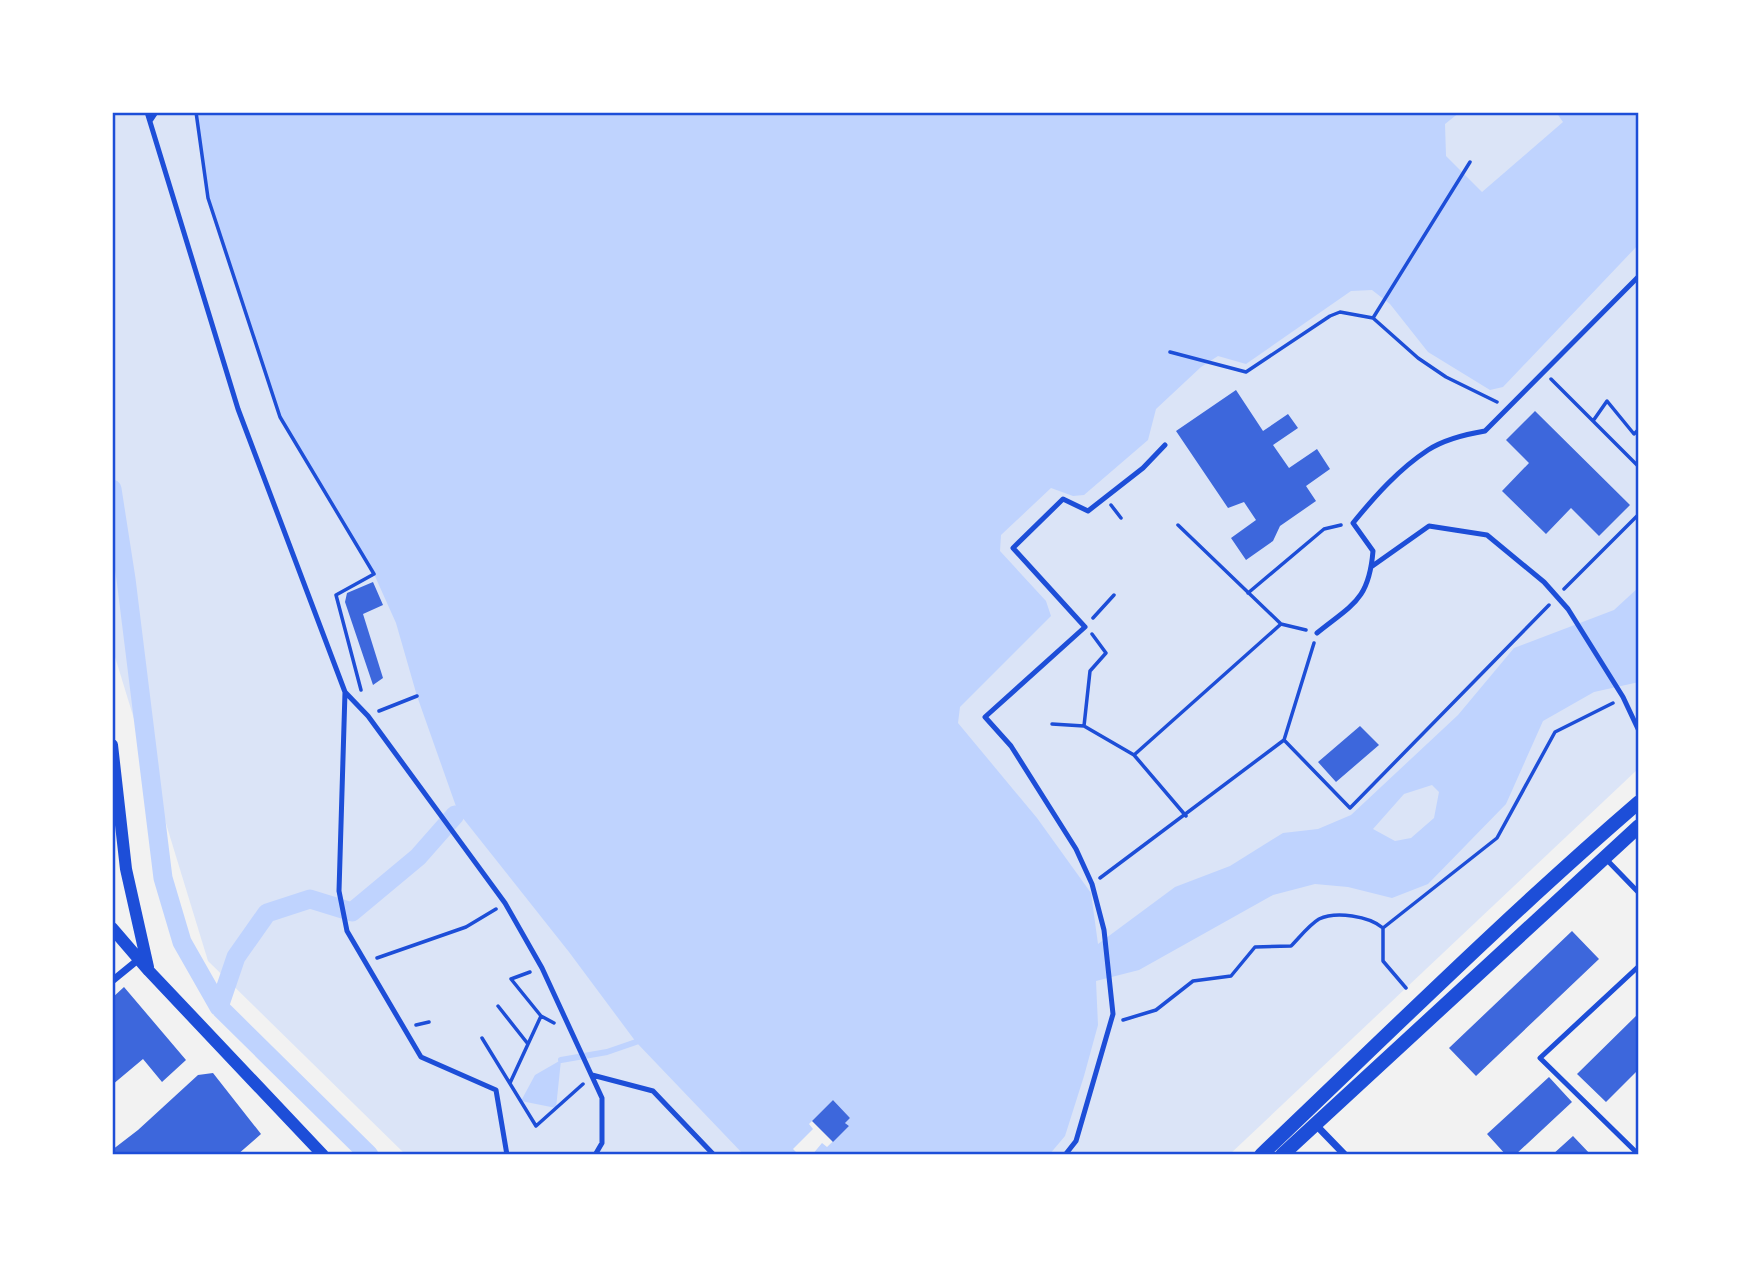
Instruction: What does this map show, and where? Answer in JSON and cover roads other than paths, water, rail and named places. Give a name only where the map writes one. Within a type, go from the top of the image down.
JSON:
[{"type":"main road","points":[[1282,1155],[1309,1119],[1371,1051],[1458,965],[1639,802]]},
{"type":"main road","points":[[1261,1155],[1309,1119],[1639,826]]},
{"type":"street","points":[[112,745],[116,814],[149,971]]},
{"type":"street","points":[[112,928],[149,971],[323,1155]]},
{"type":"street","points":[[112,981],[139,959]]},
{"type":"street","points":[[1309,1119],[1345,1155]]},
{"type":"lane","points":[[147,112],[238,409],[345,692],[339,891],[347,931],[421,1057],[496,1090],[507,1155]]},
{"type":"lane","points":[[150,121],[156,112]]},
{"type":"lane","points":[[1317,633],[1357,601],[1371,577],[1373,551],[1353,523],[1380,490],[1429,449],[1485,430],[1639,276]]},
{"type":"lane","points":[[1065,1155],[1076,1141],[1113,1014],[1104,930],[1092,884],[1076,849],[1011,746],[985,717],[1085,627],[1013,548],[1063,499],[1088,511],[1143,468],[1165,445]]},
{"type":"lane","points":[[1371,567],[1429,526],[1487,535],[1544,582],[1567,609],[1623,697],[1639,730]]},
{"type":"lane","points":[[345,692],[368,716],[431,799],[505,903],[542,968],[603,1098],[602,1143],[595,1155]]},
{"type":"lane","points":[[1604,857],[1639,893]]},
{"type":"lane","points":[[1639,965],[1541,1058],[1639,1155]]},
{"type":"lane","points":[[592,1075],[653,1091],[714,1155]]},
{"type":"water","points":[[196,112],[1460,112],[1445,124],[1446,156],[1482,192],[1563,122],[1556,112],[1639,112],[1639,244],[1503,387],[1490,390],[1428,352],[1390,304],[1372,290],[1351,291],[1246,364],[1218,356],[1201,367],[1156,409],[1148,440],[1084,495],[1073,496],[1051,488],[1001,535],[1000,551],[1046,601],[1051,616],[960,707],[958,723],[1037,818],[1091,893],[1098,944],[1175,887],[1230,866],[1283,833],[1318,829],[1351,815],[1458,715],[1514,648],[1614,610],[1639,587],[1639,682],[1594,692],[1543,721],[1506,804],[1428,884],[1392,898],[1348,887],[1315,884],[1273,895],[1139,970],[1096,981],[1098,1025],[1065,1136],[1049,1155],[744,1155],[636,1042],[458,812],[417,696],[396,623],[374,574],[280,417],[208,198]],"holes":[[[1432,785],[1439,792],[1434,818],[1411,838],[1395,841],[1373,829],[1404,794]]]},
{"type":"water","points":[[561,1060],[556,1108],[521,1101],[535,1075]]},
{"type":"waterway","points":[[112,489],[126,579],[163,878],[182,942],[219,1007],[369,1155]]},
{"type":"waterway","points":[[219,1007],[236,957],[267,913],[310,899],[352,912],[418,857],[455,815]]},
{"type":"waterway","points":[[561,1060],[607,1052],[636,1042]]}]
